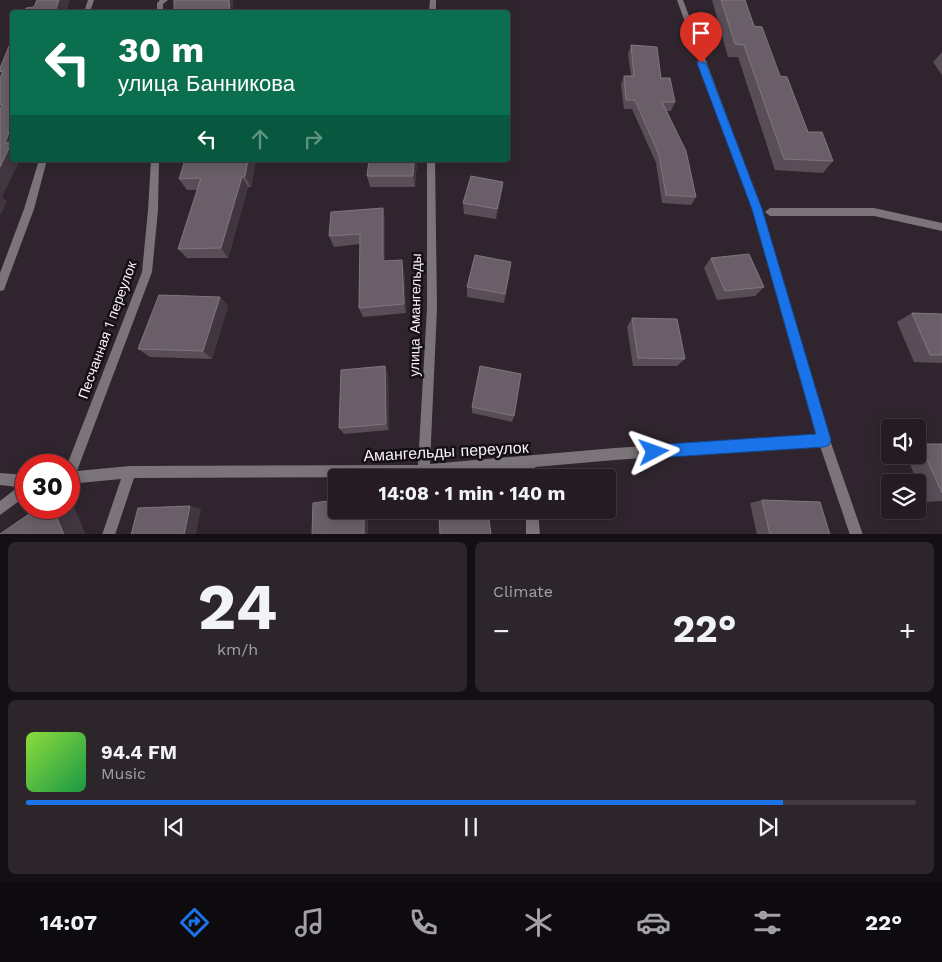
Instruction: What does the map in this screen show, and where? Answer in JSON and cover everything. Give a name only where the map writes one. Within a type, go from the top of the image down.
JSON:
[{"type":"street","points":[[160,10],[160,3],[165,0]]},
{"type":"street","points":[[680,0],[757,209],[824,440],[857,534]]},
{"type":"street","points":[[0,287],[29,209],[42,162]]},
{"type":"street","name":"Песчанная 1 переулок","points":[[78,454],[147,272],[153,210],[155,162]]},
{"type":"street","name":"улица Амангельды","points":[[424,469],[432,308],[432,162]]},
{"type":"street","points":[[770,212],[874,212],[942,227]]},
{"type":"street","name":"Амангельды переулок","points":[[450,469],[616,454],[824,440]]},
{"type":"street","points":[[529,463],[529,469]]},
{"type":"street","name":"Амангельды переулок","points":[[80,476],[130,472],[328,471]]},
{"type":"street","points":[[108,534],[130,472]]},
{"type":"street","points":[[0,479],[15,480]]},
{"type":"street","points":[[0,509],[15,497]]},
{"type":"street","points":[[532,519],[533,534]]},
{"type":"building","points":[[37,0],[59,0],[56,10],[25,10],[26,8],[34,7]]},
{"type":"building","points":[[174,0],[229,0],[230,10],[174,10]]},
{"type":"building","points":[[721,0],[745,0],[754,26],[762,27],[780,76],[787,77],[808,132],[822,132],[833,161],[784,159],[744,45],[735,44]]},
{"type":"building","points":[[10,44],[10,129],[5,143],[10,142],[10,146],[0,167],[0,109],[2,105],[0,105],[0,78],[3,71],[0,72]]},
{"type":"building","points":[[631,45],[657,47],[661,78],[670,78],[675,102],[662,102],[686,151],[696,197],[666,195],[659,155],[635,100],[626,100],[624,76],[634,76]]},
{"type":"building","points":[[184,162],[248,162],[245,176],[242,177],[221,248],[178,249],[201,178],[179,179]]},
{"type":"building","points":[[369,162],[414,162],[413,176],[367,176]]},
{"type":"building","points":[[471,176],[503,182],[497,209],[463,203]]},
{"type":"building","points":[[383,208],[383,261],[402,260],[404,304],[359,308],[360,234],[329,236],[331,212]]},
{"type":"building","points":[[749,254],[764,287],[725,291],[711,258]]},
{"type":"building","points":[[475,255],[511,262],[505,294],[467,287]]},
{"type":"building","points":[[159,295],[220,297],[203,351],[138,349]]},
{"type":"building","points":[[912,313],[942,314],[942,355],[930,355]]},
{"type":"building","points":[[632,318],[677,319],[685,359],[638,358]]},
{"type":"building","points":[[385,366],[386,424],[339,428],[341,370]]},
{"type":"building","points":[[480,366],[521,374],[514,416],[472,407]]},
{"type":"building","points":[[926,444],[942,444],[942,493],[926,457]]},
{"type":"building","points":[[762,500],[820,502],[830,534],[770,534]]},
{"type":"building","points":[[328,501],[328,519],[364,519],[364,534],[312,534],[313,503]]},
{"type":"building","points":[[190,506],[184,534],[131,534],[138,508]]},
{"type":"building","points":[[22,519],[57,519],[64,534],[0,534]]},
{"type":"building","points":[[439,519],[489,519],[491,534],[440,534]]},
{"type":"route","points":[[654,452],[824,440],[757,209],[701,63]]}]
